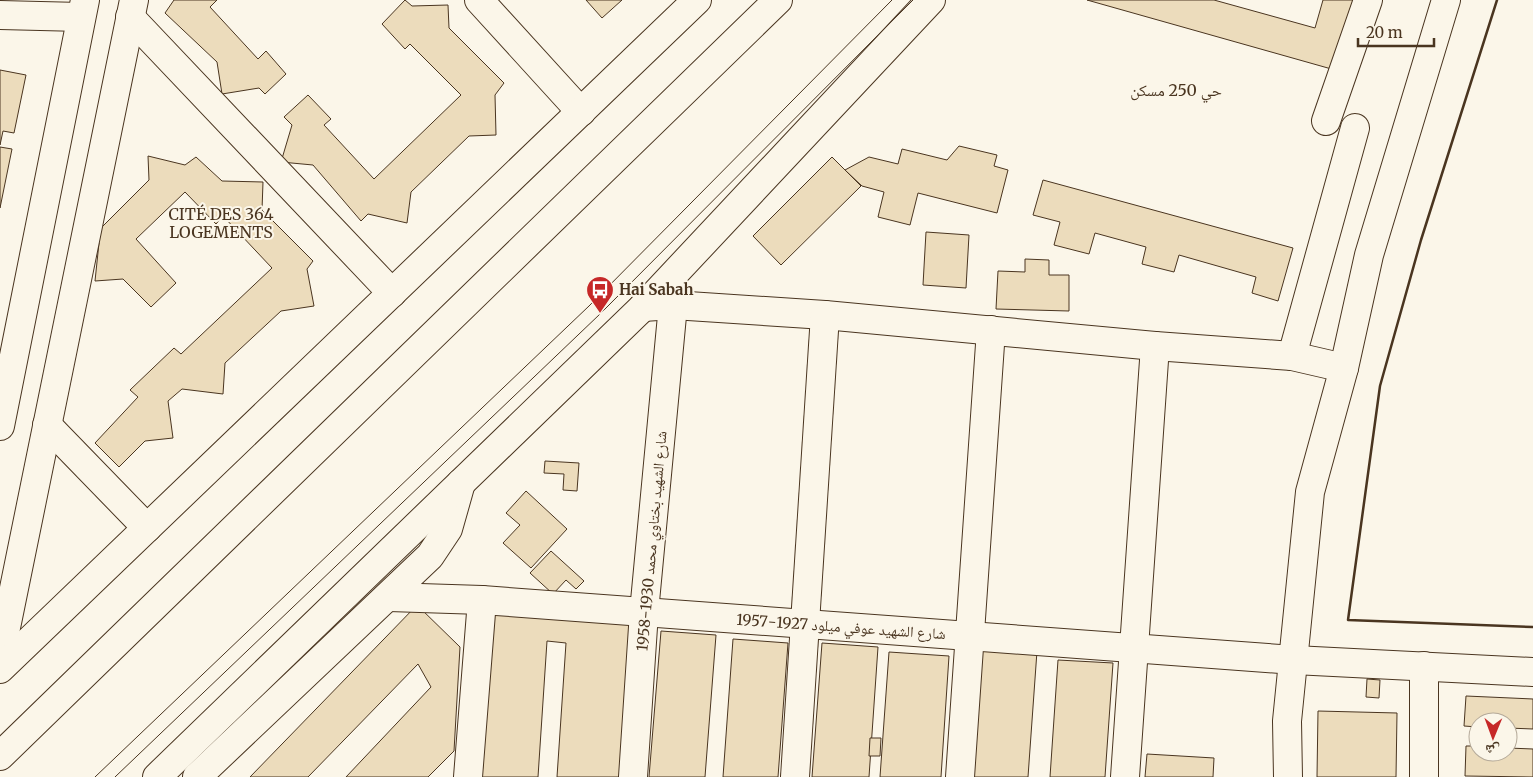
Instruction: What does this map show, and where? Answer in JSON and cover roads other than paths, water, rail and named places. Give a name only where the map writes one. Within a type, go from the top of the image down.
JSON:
[{"type":"street","points":[[479,0],[581,112]]},
{"type":"street","points":[[0,669],[698,0]]},
{"type":"street","points":[[0,756],[778,0]]},
{"type":"street","points":[[157,777],[644,307],[931,0]]},
{"type":"street","points":[[1326,121],[1368,0]]},
{"type":"street","points":[[1288,777],[1287,721],[1310,492],[1344,368],[1369,255],[1446,0]]},
{"type":"street","points":[[0,15],[83,8],[6,360],[0,426]]},
{"type":"street","points":[[132,8],[392,293]]},
{"type":"street","points":[[0,657],[132,8]]},
{"type":"street","points":[[1292,356],[1355,128]]},
{"type":"street","points":[[644,307],[673,305],[825,315],[1155,346],[1292,356],[1344,368]]},
{"type":"street","name":"شارع الشهيد بختاوي محمد 1930-1958","points":[[633,777],[644,612],[673,305]]},
{"type":"street","points":[[795,777],[825,315]]},
{"type":"street","points":[[960,777],[991,330]]},
{"type":"street","points":[[1125,777],[1155,346]]},
{"type":"street","points":[[47,425],[147,528]]},
{"type":"street","points":[[197,777],[389,597],[430,556],[448,529],[462,483]]},
{"type":"street","name":"شارع الشهيد عوفي ميلود 1927-1957","points":[[389,597],[482,600],[1294,660],[1533,672]]},
{"type":"street","points":[[463,771],[482,600]]},
{"type":"street","points":[[1424,666],[1424,777]]},
{"type":"tram line","points":[[95,777],[589,306],[892,0]]},
{"type":"tram line","points":[[115,777],[600,314],[913,0]]},
{"type":"place","name":"Hai Sabah","points":[[600,314]]},
{"type":"district","name":"حي 250 مسكن","points":[[1176,90]]},
{"type":"district","name":"CITÉ DES 364 LOGEMENTS","points":[[221,223]]}]
